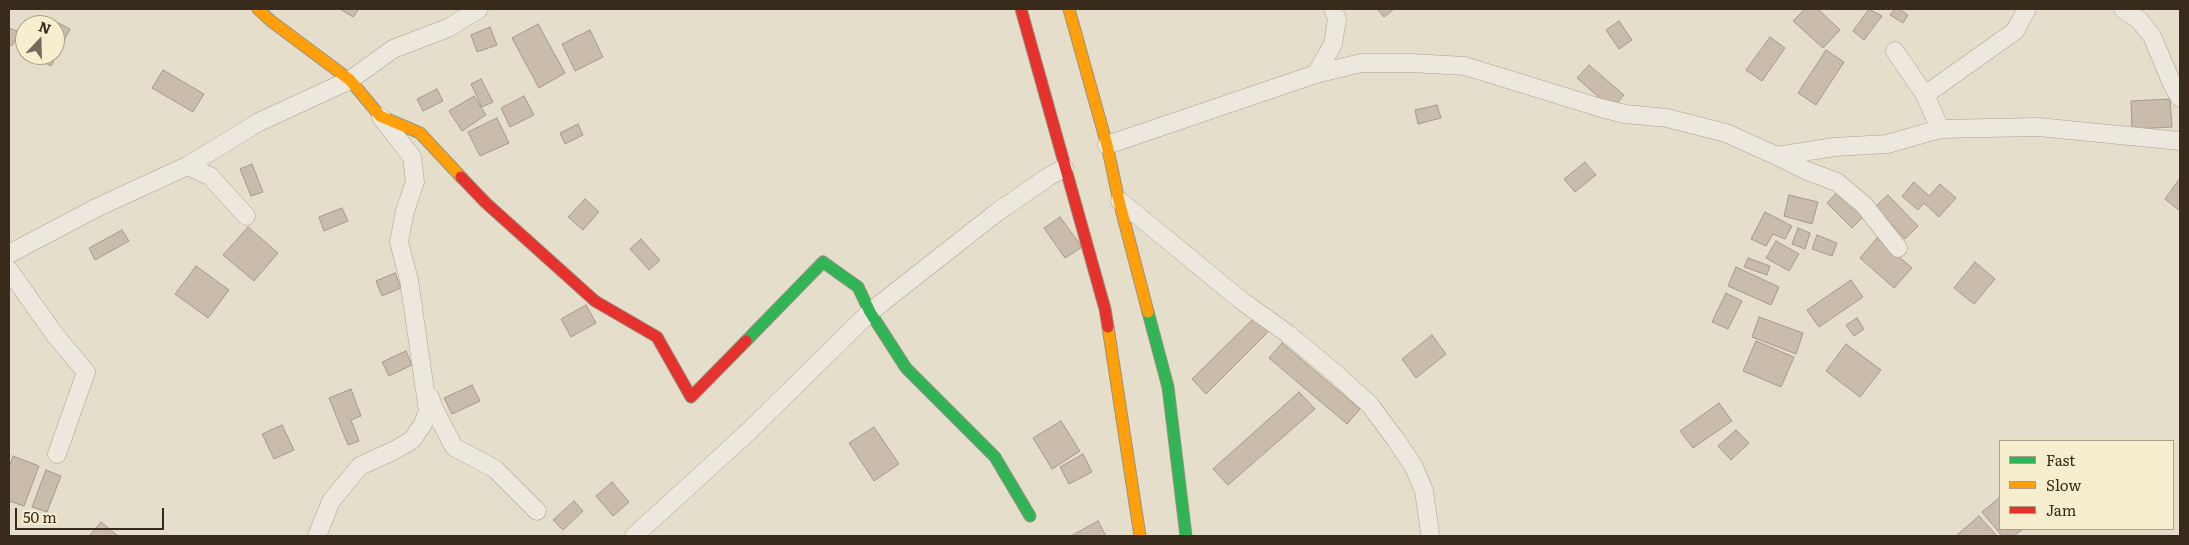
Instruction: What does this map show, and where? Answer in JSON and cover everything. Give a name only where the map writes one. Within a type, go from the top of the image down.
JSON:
[{"type":"street","points":[[258,9],[271,21],[350,80],[412,157],[415,182],[405,211],[399,242],[409,280],[428,411],[423,424],[412,440],[360,466],[331,501],[317,536]]},
{"type":"street","points":[[9,254],[96,208],[187,166],[259,122],[350,80],[393,49],[448,28],[479,9]]},
{"type":"street","points":[[1021,9],[1105,309],[1140,536]]},
{"type":"street","points":[[1069,9],[1107,145],[1119,201],[1168,387],[1186,536]]},
{"type":"street","points":[[1316,74],[1334,44],[1337,19],[1333,9]]},
{"type":"street","points":[[1925,95],[2015,32],[2027,9]]},
{"type":"street","points":[[2123,9],[2139,20],[2152,36],[2172,86],[2180,98]]},
{"type":"street","points":[[1895,51],[1925,95],[1940,129]]},
{"type":"street","points":[[1107,145],[1316,74],[1361,63],[1465,66],[1601,108],[1625,114],[1667,118],[1726,133],[1807,171],[1838,182],[1864,205],[1898,248]]},
{"type":"street","points":[[380,116],[420,133],[486,203],[595,301],[657,337],[691,397],[823,262],[858,287],[870,312],[906,368],[995,457],[1030,516]]},
{"type":"street","points":[[1777,156],[1834,147],[1886,144],[1940,129],[2038,128],[2180,141]]},
{"type":"street","points":[[187,166],[210,176],[246,216]]},
{"type":"street","points":[[634,536],[746,434],[870,312],[996,213],[1064,168]]},
{"type":"street","points":[[1119,201],[1242,301],[1288,334],[1336,373],[1370,405],[1414,468],[1424,492],[1430,533]]},
{"type":"street","points":[[9,270],[55,336],[86,372],[57,454]]},
{"type":"street","points":[[418,350],[433,407],[454,447],[495,469],[537,511]]},
{"type":"building","points":[[340,9],[359,9],[353,17]]},
{"type":"building","points":[[1377,9],[1394,9],[1384,17]]},
{"type":"building","points":[[1805,9],[1818,9],[1840,30],[1823,48],[1793,21]]},
{"type":"building","points":[[1869,9],[1882,16],[1864,40],[1853,31]]},
{"type":"building","points":[[1895,9],[1899,9],[1908,15],[1903,23],[1890,15]]},
{"type":"building","points":[[1619,21],[1632,40],[1619,49],[1606,30]]},
{"type":"building","points":[[538,24],[565,73],[539,88],[512,38]]},
{"type":"building","points":[[65,26],[70,29],[65,39]]},
{"type":"building","points":[[490,27],[497,45],[477,52],[471,35]]},
{"type":"building","points":[[9,28],[15,30],[15,40],[12,46],[9,44]]},
{"type":"building","points":[[590,30],[603,57],[575,71],[562,44]]},
{"type":"building","points":[[1770,37],[1785,48],[1762,81],[1746,70]]},
{"type":"building","points":[[1826,50],[1844,62],[1816,105],[1798,93]]},
{"type":"building","points":[[1589,65],[1624,95],[1612,109],[1577,78]]},
{"type":"building","points":[[163,70],[204,94],[193,112],[152,88]]},
{"type":"building","points":[[481,79],[493,102],[482,107],[471,84]]},
{"type":"building","points":[[437,89],[443,101],[423,111],[417,99]]},
{"type":"building","points":[[474,96],[486,115],[462,131],[449,111]]},
{"type":"building","points":[[524,96],[534,115],[510,127],[501,108]]},
{"type":"building","points":[[2170,99],[2172,127],[2132,129],[2131,101]]},
{"type":"building","points":[[1437,105],[1441,118],[1418,124],[1415,110]]},
{"type":"building","points":[[497,118],[509,143],[480,156],[468,132]]},
{"type":"building","points":[[578,124],[583,135],[565,144],[560,133]]},
{"type":"building","points":[[1585,162],[1596,175],[1575,192],[1564,179]]},
{"type":"building","points":[[252,164],[263,192],[251,196],[240,169]]},
{"type":"building","points":[[2180,178],[2180,211],[2165,199]]},
{"type":"building","points":[[1914,182],[1929,196],[1940,184],[1956,198],[1939,217],[1924,203],[1918,210],[1902,196]]},
{"type":"building","points":[[1841,188],[1867,213],[1852,228],[1827,203]]},
{"type":"building","points":[[1789,195],[1818,202],[1812,224],[1784,216]]},
{"type":"building","points":[[1888,195],[1918,226],[1905,239],[1875,207]]},
{"type":"building","points":[[585,199],[599,212],[583,230],[568,217]]},
{"type":"building","points":[[342,208],[348,221],[324,231],[319,217]]},
{"type":"building","points":[[1765,212],[1792,226],[1785,239],[1773,234],[1766,246],[1751,239]]},
{"type":"building","points":[[1060,217],[1082,247],[1065,258],[1044,228]]},
{"type":"building","points":[[248,227],[278,253],[254,281],[223,255]]},
{"type":"building","points":[[1798,228],[1810,233],[1805,249],[1792,244]]},
{"type":"building","points":[[122,230],[129,241],[95,260],[89,248]]},
{"type":"building","points":[[1817,235],[1837,243],[1832,256],[1812,249]]},
{"type":"building","points":[[1877,238],[1912,268],[1894,288],[1860,258]]},
{"type":"building","points":[[641,239],[660,260],[649,270],[630,249]]},
{"type":"building","points":[[1776,241],[1799,254],[1789,271],[1766,258]]},
{"type":"building","points":[[1748,258],[1770,266],[1767,275],[1744,267]]},
{"type":"building","points":[[1975,262],[1995,279],[1974,304],[1954,288]]},
{"type":"building","points":[[196,266],[229,290],[208,318],[175,294]]},
{"type":"building","points":[[1736,267],[1779,287],[1771,305],[1728,286]]},
{"type":"building","points":[[395,273],[401,288],[382,296],[376,281]]},
{"type":"building","points":[[1851,280],[1863,297],[1819,327],[1807,310]]},
{"type":"building","points":[[1726,293],[1742,301],[1728,329],[1712,322]]},
{"type":"building","points":[[586,305],[596,323],[571,337],[561,319]]},
{"type":"building","points":[[1255,317],[1269,331],[1206,394],[1192,379]]},
{"type":"building","points":[[1759,317],[1803,333],[1796,354],[1752,337]]},
{"type":"building","points":[[1857,318],[1864,329],[1854,336],[1846,325]]},
{"type":"building","points":[[1432,335],[1446,354],[1416,378],[1402,359]]},
{"type":"building","points":[[1756,341],[1794,357],[1781,387],[1743,371]]},
{"type":"building","points":[[1282,343],[1360,409],[1347,424],[1269,358]]},
{"type":"building","points":[[1846,344],[1881,370],[1860,397],[1826,371]]},
{"type":"building","points":[[406,351],[412,365],[389,376],[382,362]]},
{"type":"building","points":[[472,385],[480,401],[452,414],[444,398]]},
{"type":"building","points":[[351,389],[361,416],[351,420],[359,441],[348,445],[329,398]]},
{"type":"building","points":[[1299,392],[1315,409],[1228,485],[1213,469]]},
{"type":"building","points":[[1719,403],[1732,421],[1693,448],[1680,431]]},
{"type":"building","points":[[1061,421],[1080,451],[1052,469],[1033,438]]},
{"type":"building","points":[[282,425],[294,450],[274,459],[262,434]]},
{"type":"building","points":[[874,427],[899,464],[874,481],[849,443]]},
{"type":"building","points":[[1736,430],[1749,443],[1731,460],[1718,446]]},
{"type":"building","points":[[1083,454],[1092,472],[1069,484],[1060,467]]},
{"type":"building","points":[[13,456],[39,466],[24,506],[9,501],[9,468]]},
{"type":"building","points":[[46,470],[61,476],[47,512],[32,507]]},
{"type":"building","points":[[612,482],[629,502],[613,516],[596,496]]},
{"type":"building","points":[[1999,498],[1999,530],[2022,530],[2014,536],[2002,536],[1982,512]]},
{"type":"building","points":[[574,501],[583,511],[563,530],[553,520]]},
{"type":"building","points":[[1979,516],[1997,536],[1956,536]]},
{"type":"building","points":[[1098,521],[1106,536],[1071,536]]},
{"type":"building","points":[[101,522],[118,536],[89,536]]},
{"type":"traffic: fast","points":[[746,341],[823,262],[858,287],[870,312],[906,368],[995,457],[1030,516]]},
{"type":"traffic: fast","points":[[1148,312],[1168,387],[1186,536]]},
{"type":"traffic: slow","points":[[258,9],[271,21],[350,80],[380,116],[420,133],[461,177]]},
{"type":"traffic: slow","points":[[1069,9],[1107,145],[1119,201],[1148,312]]},
{"type":"traffic: slow","points":[[1108,327],[1140,536]]},
{"type":"traffic: jam","points":[[1021,9],[1105,309],[1108,327]]},
{"type":"traffic: jam","points":[[461,177],[486,203],[595,301],[657,337],[691,397],[746,341]]}]
